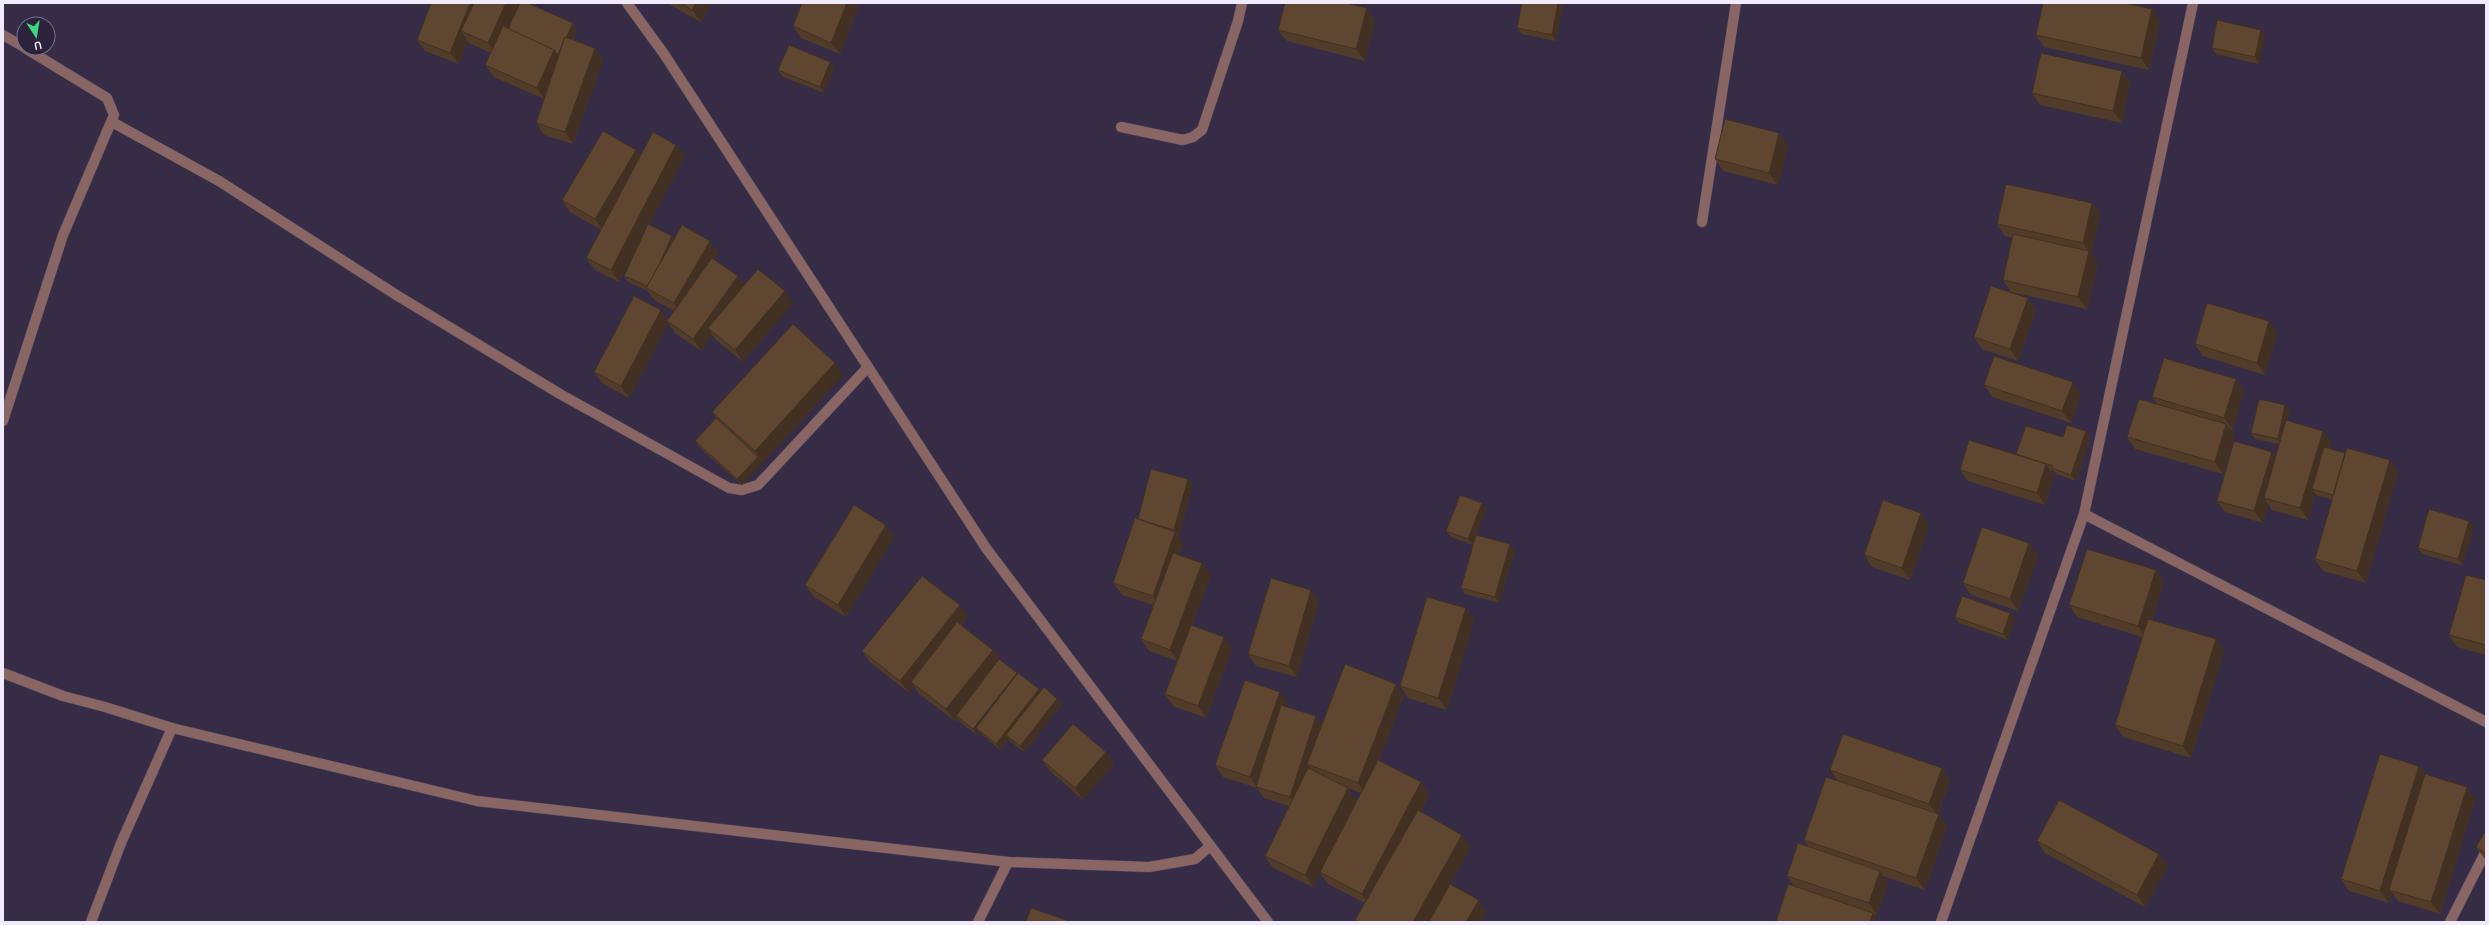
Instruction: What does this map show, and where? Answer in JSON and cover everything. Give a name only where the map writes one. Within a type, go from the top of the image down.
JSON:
[{"type":"street","points":[[627,3],[664,54],[986,548],[1268,922]]},
{"type":"street","points":[[1121,127],[1183,140],[1193,137],[1202,130],[1238,21],[1242,3]]},
{"type":"street","points":[[1702,222],[1736,3]]},
{"type":"street","points":[[1942,922],[2084,514],[2193,3]]},
{"type":"street","points":[[3,35],[16,43]]},
{"type":"street","points":[[3,421],[63,235],[114,115],[107,98],[38,56]]},
{"type":"street","points":[[112,122],[219,181],[398,296],[560,394],[729,488],[742,490],[758,485],[868,366]]},
{"type":"street","points":[[2084,514],[2486,722]]},
{"type":"street","points":[[3,673],[63,696],[105,707],[172,728],[477,801],[1008,862],[1149,868],[1195,859],[1210,847]]},
{"type":"street","points":[[91,922],[121,843],[172,728]]},
{"type":"street","points":[[2450,922],[2486,851]]},
{"type":"street","points":[[978,922],[1008,862]]},
{"type":"building","points":[[431,3],[470,3],[450,53],[417,40]]},
{"type":"building","points":[[474,3],[506,3],[488,43],[461,31]]},
{"type":"building","points":[[520,3],[528,3],[573,23],[566,38],[565,37],[558,55],[554,50],[508,29]]},
{"type":"building","points":[[680,3],[696,3],[692,10]]},
{"type":"building","points":[[802,3],[847,3],[831,43],[793,26]]},
{"type":"building","points":[[1285,3],[1346,3],[1367,8],[1356,49],[1278,30]]},
{"type":"building","points":[[1522,3],[1558,3],[1552,35],[1517,28]]},
{"type":"building","points":[[2043,3],[2125,3],[2152,9],[2141,58],[2036,35]]},
{"type":"building","points":[[2217,20],[2261,30],[2255,57],[2212,48]]},
{"type":"building","points":[[503,26],[554,50],[537,88],[485,65]]},
{"type":"building","points":[[565,37],[595,48],[565,132],[536,123]]},
{"type":"building","points":[[789,45],[830,62],[820,87],[778,70]]},
{"type":"building","points":[[2041,53],[2122,71],[2113,111],[2032,93]]},
{"type":"building","points":[[1725,119],[1779,133],[1769,173],[1715,159]]},
{"type":"building","points":[[603,131],[636,150],[595,219],[562,200]]},
{"type":"building","points":[[653,132],[676,145],[611,270],[586,258]]},
{"type":"building","points":[[2006,184],[2092,203],[2083,243],[1997,224]]},
{"type":"building","points":[[648,224],[672,236],[656,271],[647,286],[624,276]]},
{"type":"building","points":[[682,225],[710,241],[674,303],[646,288]]},
{"type":"building","points":[[2013,234],[2089,251],[2078,297],[2003,280]]},
{"type":"building","points":[[712,258],[738,276],[693,339],[667,321]]},
{"type":"building","points":[[758,269],[785,291],[735,350],[708,328]]},
{"type":"building","points":[[1991,286],[2028,298],[2010,349],[1974,337]]},
{"type":"building","points":[[634,296],[661,310],[621,386],[594,372]]},
{"type":"building","points":[[2207,303],[2269,321],[2257,363],[2195,344]]},
{"type":"building","points":[[793,324],[835,363],[755,451],[712,412]]},
{"type":"building","points":[[1994,356],[2073,382],[2062,411],[1984,385]]},
{"type":"building","points":[[2164,358],[2236,379],[2224,418],[2152,397]]},
{"type":"building","points":[[2139,399],[2226,424],[2215,462],[2127,437]]},
{"type":"building","points":[[2259,399],[2285,405],[2278,439],[2251,433]]},
{"type":"building","points":[[716,418],[758,457],[737,479],[695,441]]},
{"type":"building","points":[[2286,420],[2323,431],[2300,508],[2264,498]]},
{"type":"building","points":[[2067,425],[2086,431],[2071,475],[2052,468],[2053,466],[2016,454],[2026,426],[2063,437]]},
{"type":"building","points":[[1969,440],[2046,464],[2037,493],[1960,470]]},
{"type":"building","points":[[2234,441],[2272,452],[2254,511],[2217,501]]},
{"type":"building","points":[[2324,447],[2345,453],[2333,495],[2312,489]]},
{"type":"building","points":[[2347,448],[2390,460],[2357,571],[2315,559]]},
{"type":"building","points":[[1151,469],[1188,479],[1174,530],[1138,519]]},
{"type":"building","points":[[1460,495],[1482,503],[1468,539],[1446,531]]},
{"type":"building","points":[[1883,500],[1921,513],[1902,568],[1864,555]]},
{"type":"building","points":[[854,505],[886,525],[838,605],[805,585]]},
{"type":"building","points":[[2429,509],[2469,521],[2458,559],[2418,548]]},
{"type":"building","points":[[1135,518],[1175,532],[1153,596],[1113,583]]},
{"type":"building","points":[[1982,527],[2029,543],[2010,599],[1963,583]]},
{"type":"building","points":[[1476,535],[1510,544],[1495,597],[1461,588]]},
{"type":"building","points":[[2087,549],[2156,570],[2138,626],[2069,605]]},
{"type":"building","points":[[1173,553],[1202,563],[1170,650],[1141,639]]},
{"type":"building","points":[[2466,575],[2486,580],[2486,645],[2449,635]]},
{"type":"building","points":[[922,576],[960,605],[900,681],[862,651]]},
{"type":"building","points":[[1271,578],[1311,590],[1289,666],[1248,654]]},
{"type":"building","points":[[1962,596],[2010,613],[2003,634],[1955,617]]},
{"type":"building","points":[[1427,597],[1466,608],[1438,698],[1400,686]]},
{"type":"building","points":[[2148,619],[2216,639],[2183,746],[2115,725]]},
{"type":"building","points":[[957,622],[993,650],[946,709],[911,682]]},
{"type":"building","points":[[1191,625],[1224,637],[1198,706],[1165,694]]},
{"type":"building","points":[[999,659],[1017,673],[973,729],[956,716]]},
{"type":"building","points":[[1345,664],[1396,684],[1358,783],[1307,764]]},
{"type":"building","points":[[1018,673],[1039,689],[996,744],[976,728]]},
{"type":"building","points":[[1245,680],[1280,692],[1250,777],[1215,765]]},
{"type":"building","points":[[1044,687],[1057,699],[1020,746],[1006,735]]},
{"type":"building","points":[[1281,705],[1316,716],[1290,797],[1256,787]]},
{"type":"building","points":[[1073,724],[1106,752],[1075,788],[1042,760]]},
{"type":"building","points":[[1843,734],[1942,768],[1929,804],[1830,770]]},
{"type":"building","points":[[2380,754],[2419,766],[2380,891],[2341,879]]},
{"type":"building","points":[[1378,760],[1421,782],[1362,894],[1320,872]]},
{"type":"building","points":[[1308,768],[1348,788],[1305,875],[1265,856]]},
{"type":"building","points":[[2425,774],[2467,787],[2431,902],[2389,890]]},
{"type":"building","points":[[1826,777],[1939,814],[1916,878],[1804,840]]},
{"type":"building","points":[[2059,800],[2159,854],[2137,895],[2037,841]]},
{"type":"building","points":[[1418,810],[1462,835],[1413,922],[1359,922],[1355,920]]},
{"type":"building","points":[[2486,830],[2486,853],[2476,847]]},
{"type":"building","points":[[1798,843],[1880,871],[1869,903],[1787,876]]},
{"type":"building","points":[[1450,884],[1479,900],[1466,922],[1429,922]]},
{"type":"building","points":[[1788,884],[1873,913],[1870,922],[1776,922]]},
{"type":"building","points":[[1031,908],[1072,922],[1026,922]]}]
